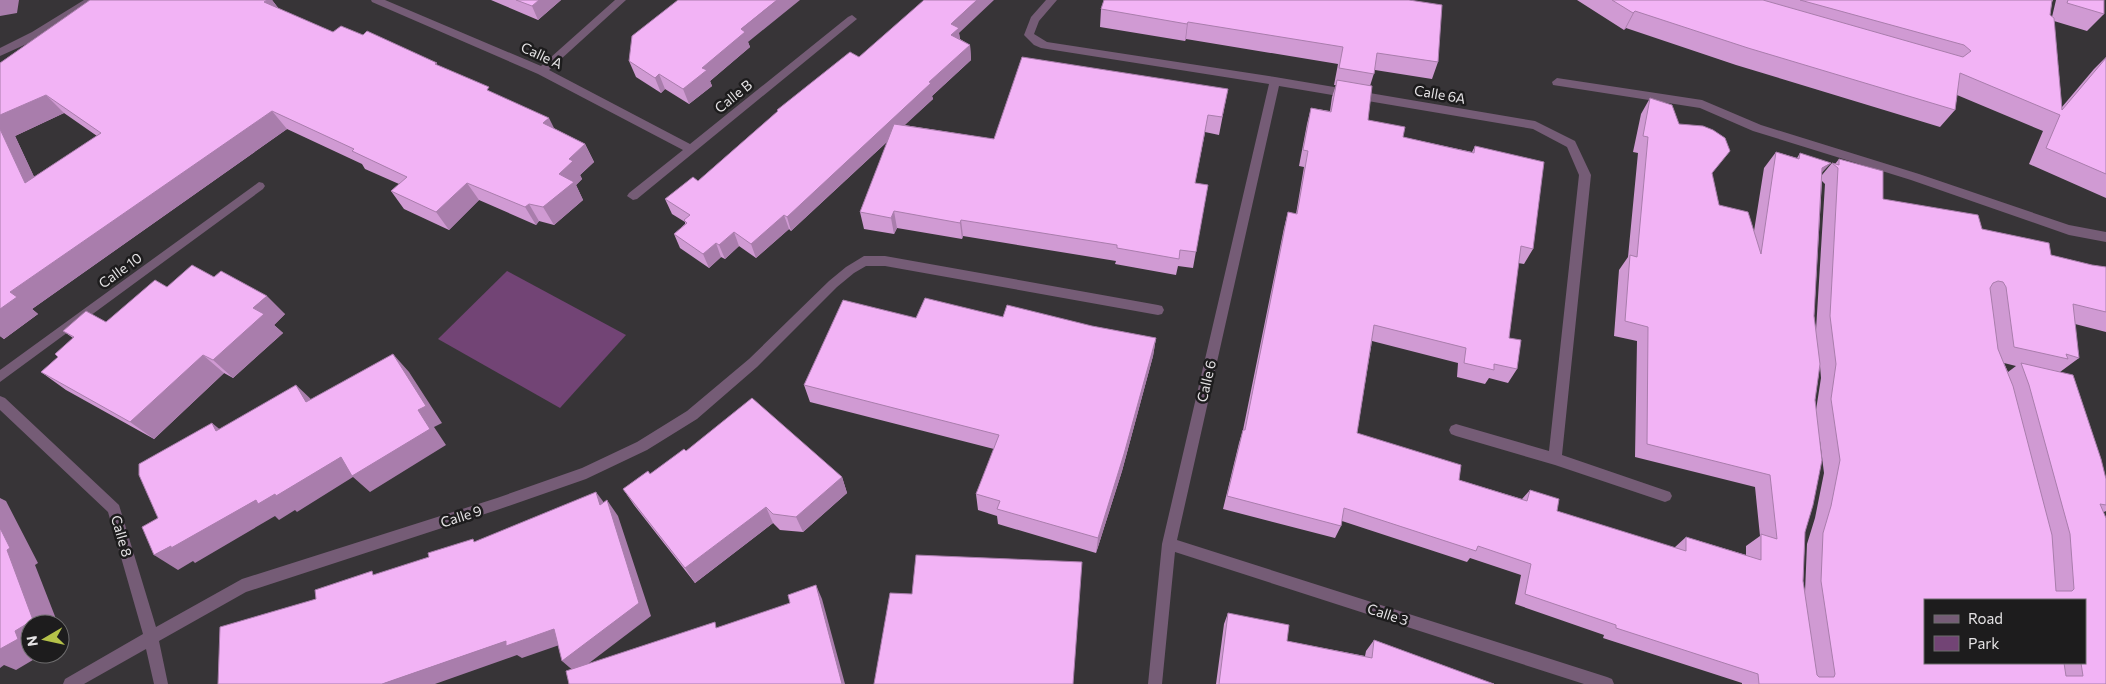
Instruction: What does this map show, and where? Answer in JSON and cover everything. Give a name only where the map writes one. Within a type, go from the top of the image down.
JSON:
[{"type":"street","points":[[0,52],[36,35],[91,0]]},
{"type":"street","name":"Calle A","points":[[376,0],[542,71],[691,149]]},
{"type":"street","points":[[542,71],[621,0]]},
{"type":"street","name":"Calle 6A","points":[[1052,0],[1035,16],[1029,35],[1046,45],[1275,81],[1535,126],[1571,144],[1585,175],[1555,459]]},
{"type":"street","name":"Calle B","points":[[632,196],[852,19]]},
{"type":"street","name":"Calle 6","points":[[1155,684],[1169,544],[1275,81]]},
{"type":"street","points":[[1557,82],[1702,104],[1757,128],[1915,177],[2069,230],[2106,237]]},
{"type":"street","name":"Calle 10","points":[[0,377],[259,186]]},
{"type":"street","name":"Calle 9","points":[[70,684],[151,636],[242,586],[488,507],[586,473],[642,446],[692,415],[753,363],[833,284],[864,261],[885,260],[1158,310]]},
{"type":"street","name":"Calle 8","points":[[0,402],[114,509],[151,636],[161,684]]},
{"type":"street","points":[[1456,430],[1555,459],[1665,496]]},
{"type":"street","name":"Calle 3","points":[[1169,544],[1590,681],[1607,684]]},
{"type":"green space","points":[[507,271],[626,335],[560,408],[438,339]]},
{"type":"building","points":[[90,0],[267,0],[264,2],[333,32],[341,26],[363,35],[367,31],[437,63],[435,64],[489,87],[487,90],[549,118],[543,123],[585,144],[569,159],[573,161],[559,174],[574,182],[543,207],[529,204],[525,207],[467,183],[436,212],[391,191],[407,177],[352,151],[354,149],[272,111],[10,292],[17,297],[0,309],[0,129],[25,183],[101,133],[46,95],[0,115],[0,63]]},
{"type":"building","points":[[516,0],[539,0],[532,6]]},
{"type":"building","points":[[678,0],[777,0],[741,29],[745,32],[702,68],[707,70],[683,89],[659,74],[655,78],[629,61],[632,36]]},
{"type":"building","points":[[924,0],[977,0],[951,24],[959,28],[951,35],[970,45],[929,82],[931,83],[787,217],[784,215],[751,244],[734,232],[719,245],[716,243],[703,254],[674,234],[687,223],[684,220],[690,215],[665,199],[693,177],[698,181],[777,110],[850,52],[859,57]]},
{"type":"building","points":[[1104,0],[1409,0],[1442,5],[1438,62],[1377,53],[1374,74],[1339,68],[1343,47],[1101,9]]},
{"type":"building","points":[[1612,0],[1763,0],[1963,57],[1971,51],[1964,45],[1800,0],[2052,0],[2050,15],[2054,18],[2062,110],[2106,58],[2106,174],[2046,148],[2060,115],[1960,73],[1955,110],[1748,48],[1635,11],[1633,13]]},
{"type":"building","points":[[2068,0],[2104,0],[2104,14],[2067,3]]},
{"type":"building","points":[[1022,57],[1228,89],[1222,117],[1208,115],[1195,183],[1208,185],[1196,252],[1180,250],[1179,259],[1117,248],[1117,245],[961,220],[960,223],[894,211],[891,218],[860,212],[894,124],[994,139]]},
{"type":"building","points":[[1337,80],[1372,86],[1368,120],[1405,127],[1403,137],[1474,153],[1475,146],[1544,162],[1533,249],[1521,246],[1509,338],[1521,340],[1517,369],[1494,364],[1494,370],[1464,363],[1466,348],[1374,325],[1357,433],[1461,465],[1459,480],[1527,501],[1530,490],[1559,499],[1557,511],[1686,551],[1686,537],[1761,560],[1761,534],[1777,539],[1770,475],[1647,444],[1648,327],[1625,321],[1630,255],[1637,257],[1648,137],[1643,136],[1650,98],[1672,105],[1679,124],[1703,126],[1725,138],[1730,151],[1712,173],[1719,205],[1748,212],[1761,254],[1776,152],[1799,159],[1800,153],[1831,163],[1822,168],[1814,316],[1820,364],[1815,400],[1822,460],[1813,505],[1805,532],[1803,581],[1817,675],[1819,677],[1834,677],[1835,674],[1821,581],[1823,533],[1831,506],[1840,460],[1831,399],[1836,364],[1830,316],[1838,168],[1832,163],[1839,165],[1839,159],[1883,171],[1883,199],[1978,215],[1982,229],[2049,243],[2051,255],[2106,267],[2106,312],[2073,304],[2079,358],[2066,354],[2068,359],[2014,347],[2006,287],[2003,282],[1998,281],[1993,283],[1990,288],[1998,349],[2013,386],[2052,535],[2056,591],[2072,591],[2074,589],[2070,534],[2029,385],[2021,363],[2073,375],[2101,459],[2106,479],[2106,505],[2100,504],[2106,518],[2106,684],[1759,684],[1758,674],[1616,628],[1616,625],[1525,594],[1531,564],[1478,546],[1476,551],[1344,508],[1341,526],[1227,496],[1243,430],[1245,430],[1288,212],[1297,214],[1308,151],[1303,150],[1311,108],[1331,112]]},
{"type":"building","points":[[192,265],[214,277],[221,271],[267,296],[253,308],[264,314],[213,360],[203,355],[130,422],[41,372],[58,357],[55,354],[74,337],[63,331],[86,311],[106,322],[155,280],[167,287]]},
{"type":"building","points":[[925,298],[1003,317],[1007,305],[1092,326],[1156,338],[1124,454],[1098,538],[997,509],[1000,501],[976,494],[999,435],[804,385],[843,300],[916,318]]},
{"type":"building","points":[[393,354],[426,406],[418,410],[430,429],[352,476],[341,457],[276,496],[275,494],[258,504],[256,500],[171,548],[171,546],[154,555],[142,527],[158,518],[139,475],[139,464],[212,423],[216,431],[296,385],[306,402]]},
{"type":"building","points":[[752,398],[842,477],[796,517],[773,514],[766,507],[685,568],[623,489],[648,471],[650,474],[684,449],[686,451]]},
{"type":"building","points":[[596,492],[600,505],[607,500],[639,603],[562,661],[554,629],[506,646],[506,641],[382,684],[218,684],[220,627],[316,599],[315,590],[372,571],[373,575],[429,557],[428,553],[473,539],[474,542]]},
{"type":"building","points":[[0,528],[10,548],[7,550],[31,614],[20,614],[20,628],[15,631],[18,639],[0,649]]},
{"type":"building","points":[[916,555],[1082,562],[1073,684],[874,684],[890,593],[912,594]]},
{"type":"building","points":[[816,585],[842,684],[569,684],[566,671],[715,622],[716,628],[790,603],[788,595]]},
{"type":"building","points":[[1228,613],[1289,625],[1287,641],[1372,658],[1374,640],[1494,684],[1219,684]]}]
